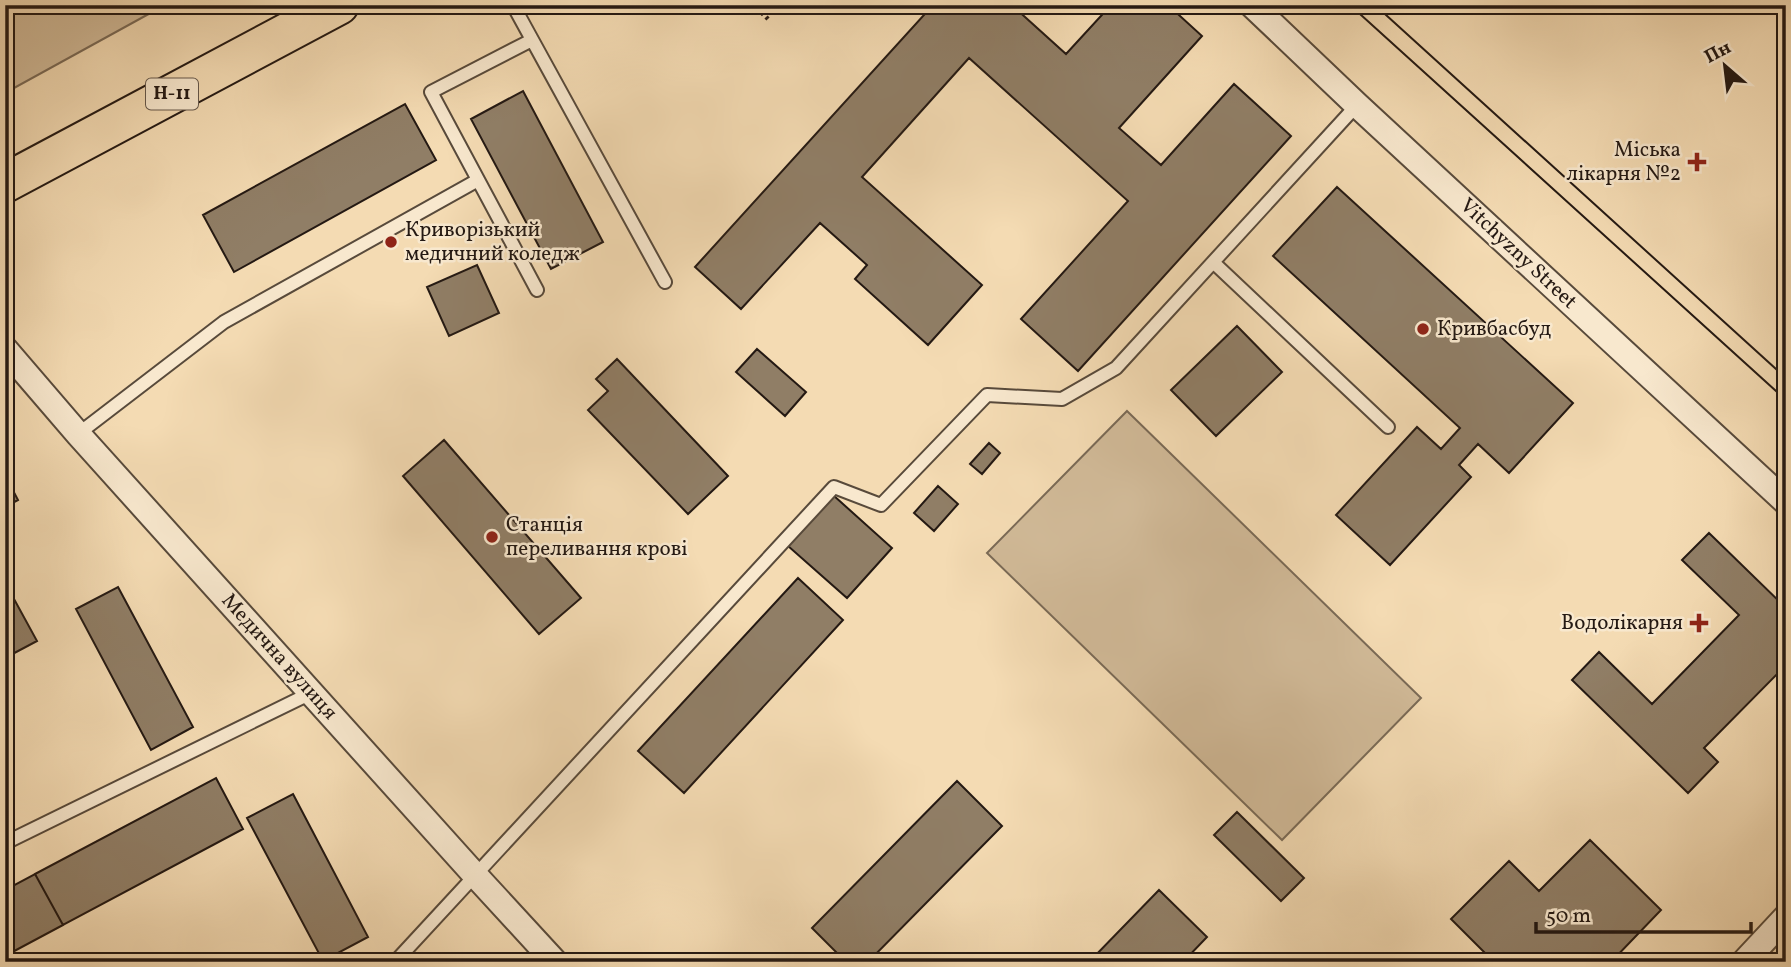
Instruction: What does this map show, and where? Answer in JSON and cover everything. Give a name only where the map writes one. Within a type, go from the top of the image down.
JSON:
[{"type":"main road","name":"Н-11","points":[[5,183],[339,5]]},
{"type":"street","name":"Vitchyzny Street","points":[[1252,5],[1786,502]]},
{"type":"street","name":"Медична вулиця","points":[[5,349],[78,435],[555,962]]},
{"type":"street","points":[[1744,962],[1786,918]]},
{"type":"lane","points":[[513,5],[665,282]]},
{"type":"lane","points":[[532,40],[431,92],[537,290]]},
{"type":"lane","points":[[395,962],[834,487],[881,505],[987,395],[1062,399],[1116,368],[1357,105]]},
{"type":"lane","points":[[78,435],[224,322],[478,180]]},
{"type":"lane","points":[[1213,262],[1388,427]]},
{"type":"lane","points":[[5,843],[311,693]]},
{"type":"path","points":[[754,5],[768,19]]},
{"type":"shaded area","points":[[5,5],[165,5],[5,93]]},
{"type":"shaded area","points":[[1127,411],[1421,698],[1282,840],[987,553]]},
{"type":"building","points":[[933,5],[1017,5],[1015,8],[1066,54],[1111,5],[1168,5],[1202,36],[1119,128],[1161,165],[1234,84],[1291,136],[1078,371],[1021,319],[1128,201],[969,58],[862,177],[982,285],[928,345],[855,279],[867,265],[820,223],[741,309],[695,267]]},
{"type":"building","points":[[523,91],[603,242],[551,269],[471,119]]},
{"type":"building","points":[[405,104],[436,160],[234,272],[203,215]]},
{"type":"building","name":"Кривбасбуд","points":[[1337,187],[1573,403],[1509,473],[1478,444],[1459,465],[1471,477],[1390,565],[1336,515],[1417,427],[1441,449],[1460,428],[1273,256]]},
{"type":"building","points":[[477,265],[499,313],[449,336],[427,287]]},
{"type":"building","points":[[1237,326],[1282,372],[1216,436],[1171,390]]},
{"type":"building","points":[[757,349],[806,392],[785,416],[736,372]]},
{"type":"building","points":[[617,359],[728,476],[688,514],[588,410],[608,391],[596,379]]},
{"type":"building","name":"Станція переливання крові","points":[[444,440],[581,598],[539,634],[403,476]]},
{"type":"building","points":[[989,443],[1000,453],[982,474],[970,464]]},
{"type":"building","points":[[5,475],[18,500],[5,507]]},
{"type":"building","points":[[938,486],[958,504],[934,531],[914,513]]},
{"type":"building","points":[[833,495],[892,548],[847,598],[788,546]]},
{"type":"building","points":[[1709,533],[1786,608],[1786,665],[1704,748],[1718,762],[1688,793],[1572,680],[1599,652],[1652,704],[1739,615],[1682,560]]},
{"type":"building","points":[[798,578],[843,620],[684,793],[638,751]]},
{"type":"building","points":[[118,587],[193,727],[151,750],[76,609]]},
{"type":"building","points":[[8,588],[37,641],[5,658],[5,590]]},
{"type":"building","points":[[216,778],[243,829],[63,925],[35,874]]},
{"type":"building","points":[[957,781],[1002,826],[868,962],[846,962],[812,928]]},
{"type":"building","points":[[293,794],[368,937],[323,961],[247,818]]},
{"type":"building","points":[[1237,812],[1304,878],[1281,901],[1214,835]]},
{"type":"building","points":[[1590,840],[1661,910],[1611,962],[1566,962],[1560,956],[1554,962],[1494,962],[1451,919],[1509,861],[1539,891]]},
{"type":"building","points":[[35,874],[63,925],[5,956],[5,890]]},
{"type":"building","points":[[1159,890],[1207,937],[1183,962],[1089,962]]},
{"type":"tram line","points":[[1350,5],[1786,400]]},
{"type":"tram line","points":[[1375,5],[1786,378]]},
{"type":"place","name":"Міська лікарня №2","points":[[1697,162]]},
{"type":"place","name":"Криворізький медичний коледж","points":[[391,242]]},
{"type":"place","name":"Кривбасбуд","points":[[1423,329]]},
{"type":"place","name":"Станція переливання крові","points":[[492,537]]},
{"type":"place","name":"Водолікарня","points":[[1699,623]]}]
